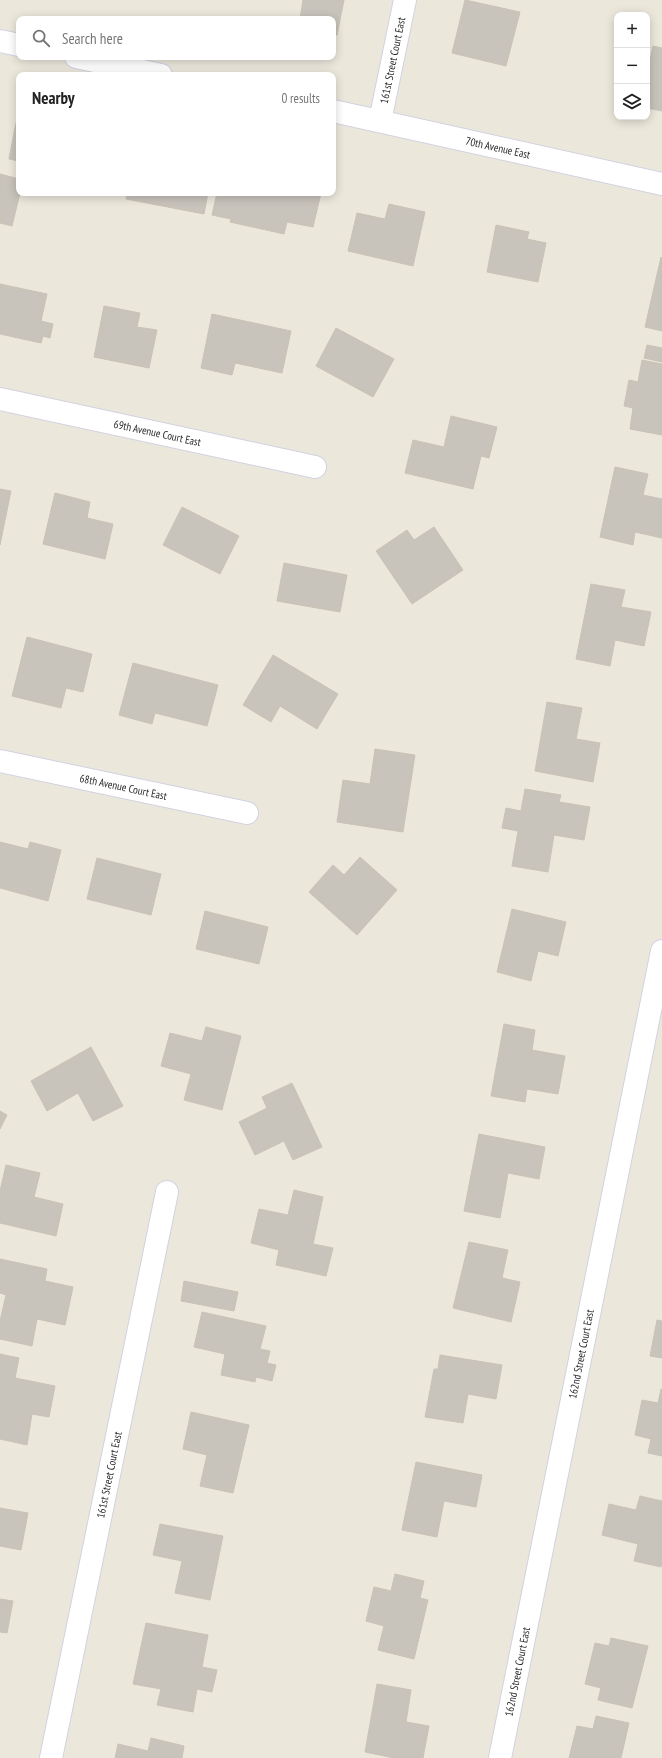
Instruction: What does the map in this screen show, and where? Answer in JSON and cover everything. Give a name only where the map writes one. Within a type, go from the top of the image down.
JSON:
[{"type":"street","name":"161st Street Court East","points":[[380,121],[405,0]]},
{"type":"street","points":[[0,41],[16,44]]},
{"type":"street","points":[[90,60],[147,72]]},
{"type":"street","name":"70th Avenue East","points":[[336,113],[662,184]]},
{"type":"street","name":"69th Avenue Court East","points":[[0,399],[315,467]]},
{"type":"street","name":"68th Avenue Court East","points":[[0,761],[247,813]]},
{"type":"street","name":"162nd Street Court East","points":[[500,1758],[662,951]]},
{"type":"street","name":"161st Street Court East","points":[[51,1758],[167,1192]]},
{"type":"building","points":[[303,0],[344,0],[337,35],[336,16],[300,16]]},
{"type":"building","points":[[465,0],[520,12],[506,66],[452,53]]},
{"type":"building","points":[[653,46],[662,48],[662,111],[650,109],[650,60]]},
{"type":"building","points":[[16,123],[16,160],[9,159]]},
{"type":"building","points":[[0,174],[16,178],[16,196],[19,196],[12,226],[0,223]]},
{"type":"building","points":[[126,196],[207,196],[204,214],[126,199]]},
{"type":"building","points":[[216,196],[320,196],[313,227],[287,222],[284,234],[230,222],[231,219],[212,215]]},
{"type":"building","points":[[389,204],[425,212],[413,266],[348,251],[357,213],[385,219]]},
{"type":"building","points":[[496,225],[529,232],[527,239],[546,243],[538,282],[487,272]]},
{"type":"building","points":[[661,257],[662,258],[662,331],[645,327]]},
{"type":"building","points":[[0,284],[47,294],[41,321],[53,324],[50,338],[43,336],[41,343],[0,334]]},
{"type":"building","points":[[104,306],[140,313],[137,327],[157,330],[149,368],[94,357]]},
{"type":"building","points":[[212,314],[291,331],[282,373],[235,363],[232,375],[201,368]]},
{"type":"building","points":[[336,328],[394,359],[373,397],[316,366]]},
{"type":"building","points":[[647,345],[662,348],[662,362],[644,358]]},
{"type":"building","points":[[642,360],[662,364],[662,435],[630,429],[633,408],[624,406],[629,380],[638,382]]},
{"type":"building","points":[[451,416],[497,427],[489,458],[481,456],[473,489],[405,473],[413,440],[444,447]]},
{"type":"building","points":[[615,467],[648,474],[643,495],[662,499],[662,538],[635,532],[633,545],[600,537]]},
{"type":"building","points":[[0,489],[11,491],[0,545]]},
{"type":"building","points":[[55,493],[90,502],[87,518],[113,524],[105,559],[43,544]]},
{"type":"building","points":[[182,507],[239,536],[220,574],[163,545]]},
{"type":"building","points":[[434,527],[463,570],[412,604],[376,551],[407,530],[414,540]]},
{"type":"building","points":[[284,563],[347,575],[340,612],[277,601]]},
{"type":"building","points":[[591,584],[625,590],[621,607],[651,612],[644,646],[615,640],[610,666],[576,659]]},
{"type":"building","points":[[27,637],[92,654],[83,692],[66,688],[61,708],[12,696]]},
{"type":"building","points":[[273,655],[338,694],[317,729],[280,706],[271,722],[243,705]]},
{"type":"building","points":[[133,663],[218,685],[207,726],[155,713],[152,724],[119,715]]},
{"type":"building","points":[[547,702],[582,708],[576,739],[600,743],[593,782],[535,771]]},
{"type":"building","points":[[375,749],[415,755],[403,832],[337,822],[343,780],[370,784]]},
{"type":"building","points":[[525,789],[561,795],[559,802],[590,807],[584,840],[554,835],[548,872],[512,866],[518,831],[502,828],[506,808],[521,811]]},
{"type":"building","points":[[0,842],[28,849],[30,842],[61,850],[48,901],[0,888]]},
{"type":"building","points":[[360,857],[397,890],[357,935],[309,892],[333,865],[344,875]]},
{"type":"building","points":[[97,858],[161,874],[151,915],[87,899]]},
{"type":"building","points":[[512,909],[566,922],[558,956],[538,951],[531,981],[497,972]]},
{"type":"building","points":[[205,911],[268,927],[259,964],[196,949]]},
{"type":"building","points":[[504,1024],[535,1030],[532,1050],[565,1056],[558,1094],[527,1089],[525,1102],[491,1096]]},
{"type":"building","points":[[206,1027],[241,1036],[222,1110],[184,1100],[191,1074],[161,1066],[170,1033],[202,1041]]},
{"type":"building","points":[[91,1047],[123,1106],[93,1121],[78,1093],[47,1111],[31,1081]]},
{"type":"building","points":[[292,1083],[322,1147],[293,1160],[284,1141],[255,1155],[239,1122],[267,1108],[262,1097]]},
{"type":"building","points":[[0,1111],[7,1115],[0,1129]]},
{"type":"building","points":[[479,1134],[545,1147],[539,1179],[508,1173],[500,1218],[464,1211]]},
{"type":"building","points":[[6,1165],[40,1173],[34,1197],[63,1204],[56,1236],[0,1223],[0,1191]]},
{"type":"building","points":[[294,1190],[323,1197],[313,1244],[333,1248],[326,1276],[276,1265],[279,1250],[251,1243],[259,1209],[288,1215]]},
{"type":"building","points":[[469,1242],[508,1250],[502,1278],[520,1282],[511,1322],[453,1308]]},
{"type":"building","points":[[0,1259],[47,1269],[45,1281],[73,1287],[65,1325],[37,1319],[32,1346],[0,1339],[0,1321],[6,1295],[0,1293]]},
{"type":"building","points":[[184,1281],[238,1292],[234,1311],[181,1301]]},
{"type":"building","points":[[202,1312],[266,1326],[260,1349],[270,1351],[267,1363],[276,1365],[272,1381],[256,1377],[255,1382],[221,1375],[225,1354],[194,1347]]},
{"type":"building","points":[[657,1320],[662,1321],[662,1358],[650,1356]]},
{"type":"building","points":[[0,1354],[19,1358],[15,1378],[55,1386],[49,1417],[32,1414],[27,1445],[0,1439]]},
{"type":"building","points":[[440,1355],[502,1365],[496,1399],[468,1394],[463,1423],[425,1417],[434,1369],[438,1369]]},
{"type":"building","points":[[661,1389],[662,1456],[648,1453],[651,1439],[635,1435],[642,1400],[658,1403]]},
{"type":"building","points":[[191,1412],[249,1425],[233,1493],[200,1486],[207,1455],[183,1449]]},
{"type":"building","points":[[416,1462],[482,1475],[476,1507],[444,1501],[437,1537],[402,1530]]},
{"type":"building","points":[[640,1496],[662,1501],[661,1567],[634,1561],[638,1544],[602,1535],[609,1504],[636,1510]]},
{"type":"building","points":[[0,1508],[28,1513],[21,1550],[0,1546]]},
{"type":"building","points":[[160,1524],[223,1536],[210,1600],[175,1593],[182,1561],[153,1555]]},
{"type":"building","points":[[395,1574],[424,1581],[420,1598],[428,1600],[414,1659],[378,1650],[384,1626],[366,1621],[374,1587],[391,1591]]},
{"type":"building","points":[[0,1599],[13,1601],[7,1633],[0,1632]]},
{"type":"building","points":[[146,1623],[208,1635],[202,1667],[217,1670],[212,1692],[197,1689],[193,1712],[157,1705],[161,1689],[133,1684]]},
{"type":"building","points":[[611,1638],[648,1646],[632,1708],[598,1700],[601,1688],[585,1684],[595,1643],[609,1646]]},
{"type":"building","points":[[377,1684],[411,1690],[406,1722],[429,1726],[423,1758],[394,1758],[365,1752]]},
{"type":"building","points":[[596,1716],[629,1723],[621,1758],[569,1758],[577,1726],[593,1729]]},
{"type":"building","points":[[151,1738],[184,1746],[182,1758],[115,1758],[118,1744],[148,1751]]}]
